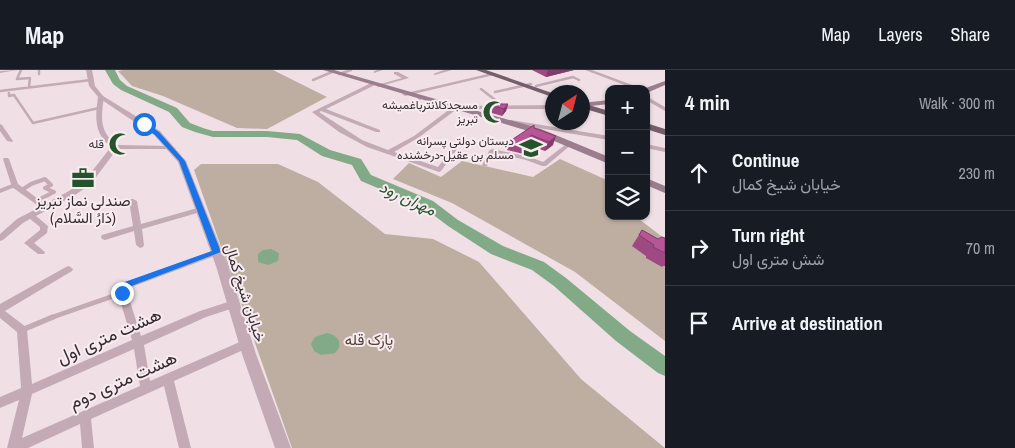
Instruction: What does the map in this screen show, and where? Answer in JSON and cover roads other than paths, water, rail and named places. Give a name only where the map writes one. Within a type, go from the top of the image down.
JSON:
[{"type":"main road","points":[[479,70],[545,89]]},
{"type":"main road","points":[[332,72],[498,120],[570,144],[605,159]]},
{"type":"main road","points":[[650,89],[664,84]]},
{"type":"main road","points":[[530,85],[545,92]]},
{"type":"main road","points":[[590,103],[605,108]]},
{"type":"main road","points":[[590,105],[605,103]]},
{"type":"main road","points":[[590,107],[605,113]]},
{"type":"main road","points":[[650,123],[665,128]]},
{"type":"main road","points":[[650,127],[665,132]]},
{"type":"main road","points":[[650,183],[665,190]]},
{"type":"street","points":[[0,72],[15,70]]},
{"type":"street","points":[[435,74],[450,70]]},
{"type":"street","points":[[588,70],[594,70],[630,85]]},
{"type":"street","points":[[396,73],[406,78],[376,85],[315,112],[373,148],[388,151],[439,170],[455,148]]},
{"type":"street","points":[[405,94],[493,73]]},
{"type":"street","name":"خیابان شیخ کمال","points":[[90,75],[100,103],[157,133],[182,161],[217,252],[282,448]]},
{"type":"street","points":[[650,100],[665,109]]},
{"type":"street","points":[[100,103],[98,126],[107,142],[115,147],[172,148]]},
{"type":"street","points":[[388,151],[416,137],[456,107],[545,107]]},
{"type":"street","points":[[321,109],[378,131]]},
{"type":"street","points":[[498,120],[605,137]]},
{"type":"street","points":[[0,126],[10,140],[0,142]]},
{"type":"street","points":[[484,164],[492,151],[528,158],[544,165],[570,144]]},
{"type":"street","points":[[0,238],[30,215],[72,193],[88,182],[115,147]]},
{"type":"street","points":[[650,147],[665,150]]},
{"type":"street","points":[[6,159],[15,185],[44,207]]},
{"type":"street","points":[[133,201],[140,245]]},
{"type":"street","points":[[104,236],[200,209]]},
{"type":"street","points":[[30,215],[44,226],[44,231],[28,243],[41,252]]},
{"type":"street","points":[[146,388],[138,342],[120,289],[122,286],[217,252]]},
{"type":"street","points":[[13,448],[27,392],[22,330],[0,311],[69,269]]},
{"type":"street","name":"هشت متری اول","points":[[0,403],[203,314],[234,304]]},
{"type":"street","name":"هشت متری دوم","points":[[13,448],[246,344]]},
{"type":"street","points":[[168,378],[185,448]]},
{"type":"street","points":[[86,416],[88,448]]},
{"type":"lane","points":[[20,70],[17,79],[30,78],[29,87]]},
{"type":"lane","points":[[313,80],[332,72],[351,70]]},
{"type":"lane","points":[[0,91],[90,75]]},
{"type":"lane","points":[[495,92],[573,77],[579,80]]},
{"type":"lane","points":[[480,89],[503,106]]},
{"type":"lane","points":[[9,90],[9,96],[14,95],[33,122],[100,103]]},
{"type":"lane","points":[[399,111],[421,98]]},
{"type":"lane","points":[[22,190],[44,179],[51,185],[45,188],[54,192],[36,201]]},
{"type":"lane","points":[[0,191],[15,185]]},
{"type":"lane","points":[[22,330],[64,312],[122,293]]},
{"type":"waterway","name":"مهران رود","points":[[110,70],[116,82],[124,88],[173,110],[186,125],[199,130],[213,134],[267,134],[300,137],[326,153],[357,162],[366,178],[428,204],[453,223],[497,250],[538,266],[560,282],[623,336],[665,367]]},
{"type":"place","name":"مسجدکلانترباغمیشه تبریز","points":[[494,112]]},
{"type":"place","name":"قله","points":[[120,144]]},
{"type":"place","name":"دبستان دولتی پسرانه مسلم بن عقیل-درخشنده","points":[[531,148]]},
{"type":"place","name":"صندلی نماز تبریز (دَارُ السَّلام)","points":[[83,178]]},
{"type":"park label","name":"پارک قله","points":[[369,340]]}]
